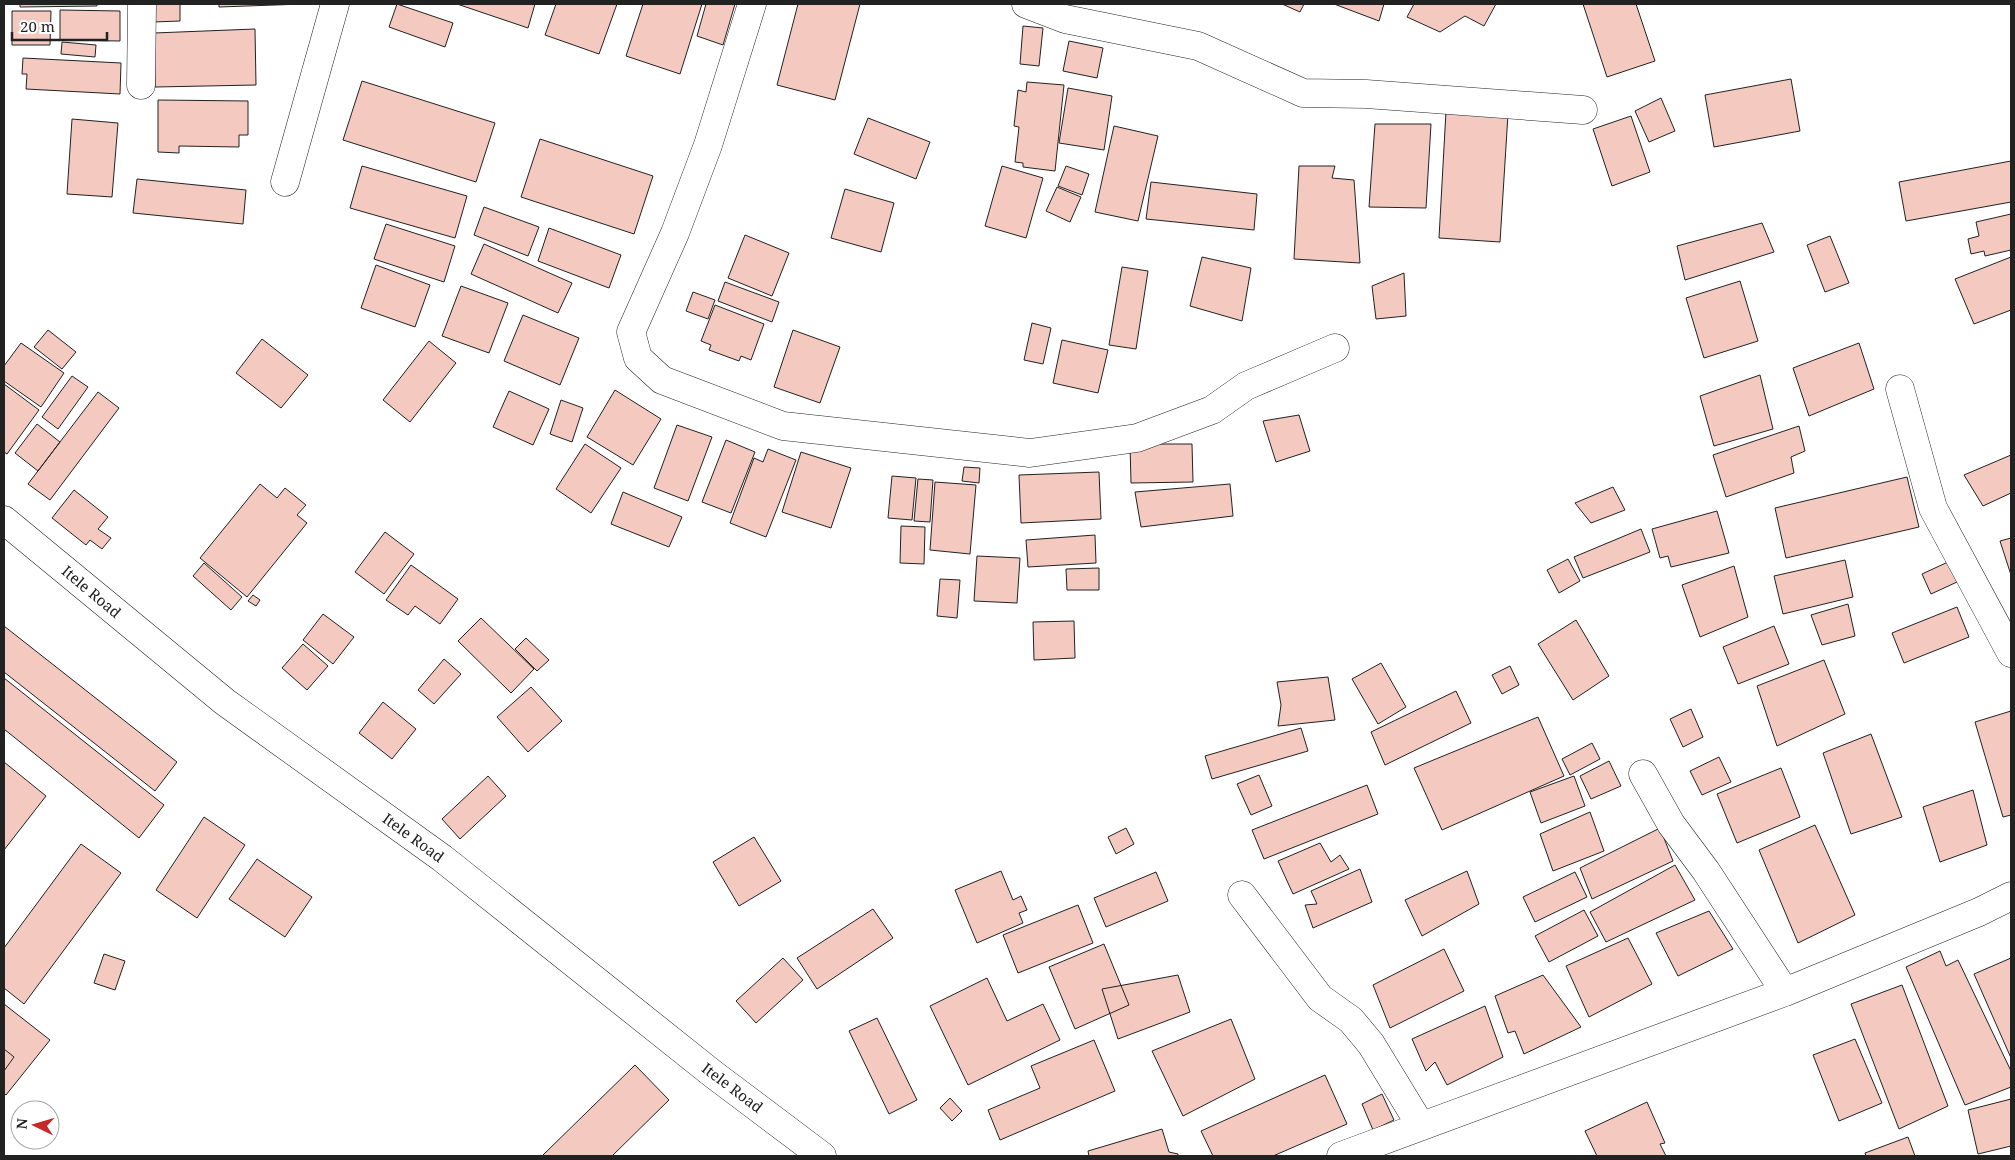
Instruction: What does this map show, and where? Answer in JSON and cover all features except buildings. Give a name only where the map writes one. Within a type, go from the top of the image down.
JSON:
[{"type":"street","points":[[141,86],[142,4]]},
{"type":"street","points":[[285,182],[334,4]]},
{"type":"street","points":[[752,4],[705,154],[675,233],[631,332],[638,358],[662,380],[783,426],[1030,453],[1137,438],[1212,410],[1246,386],[1335,348]]},
{"type":"street","points":[[1026,4],[1065,18],[1198,46],[1303,93],[1366,94],[1583,110]]},
{"type":"street","points":[[1900,389],[1933,508],[2011,653]]},
{"type":"street","name":"Itele Road","points":[[4,520],[224,702],[442,858],[713,1074],[822,1156]]},
{"type":"street","points":[[1643,774],[1671,824],[1706,871],[1785,992]]},
{"type":"street","points":[[1242,896],[1320,998],[1351,1020],[1372,1044],[1421,1126]]},
{"type":"street","points":[[1341,1156],[1785,992],[1979,912],[2011,896]]}]
